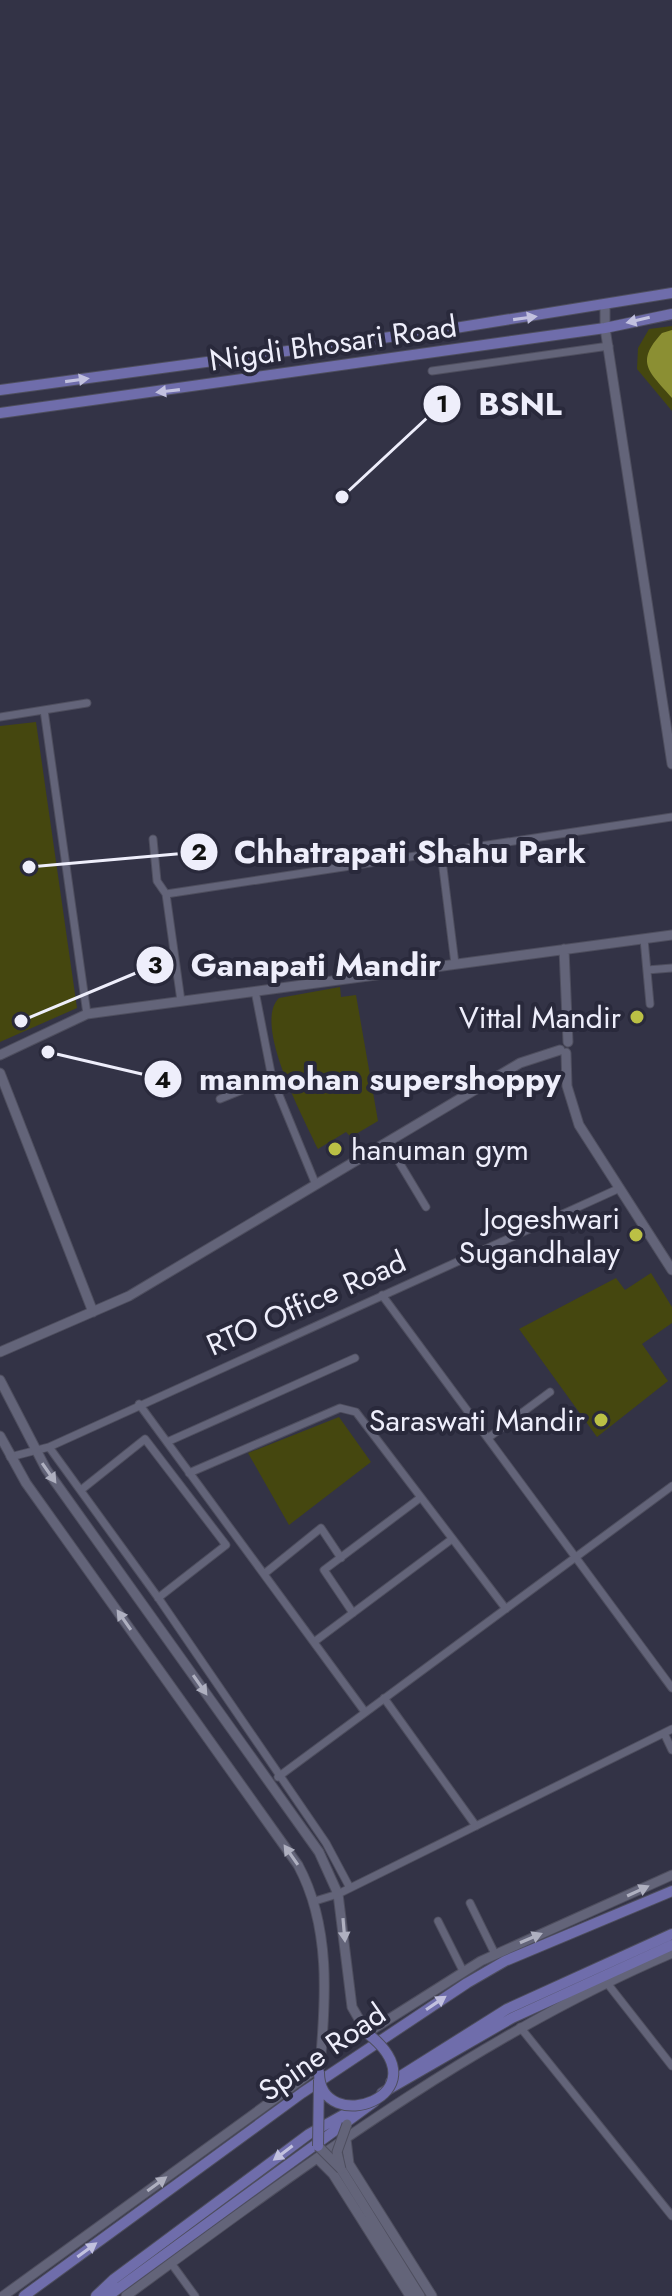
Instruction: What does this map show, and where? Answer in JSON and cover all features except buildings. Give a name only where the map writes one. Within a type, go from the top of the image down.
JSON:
[{"type":"main road","name":"Nigdi Bhosari Road","points":[[0,390],[672,293]]},
{"type":"main road","name":"Nigdi Bhosari Road","points":[[0,413],[519,341],[672,314]]},
{"type":"main road","name":"Spine Road","points":[[24,2296],[302,2093],[458,1989],[505,1961],[672,1891]]},
{"type":"main road","points":[[108,2296],[124,2292],[318,2146],[374,2102],[391,2082],[507,2009],[672,1934]]},
{"type":"main road","name":"Spine Road","points":[[96,2296],[114,2279],[309,2134],[516,2022],[672,1945]]},
{"type":"main road","points":[[367,2033],[390,2056],[391,2082]]},
{"type":"main road","points":[[319,2073],[331,2097],[342,2104],[362,2107],[374,2102]]},
{"type":"main road","points":[[318,2146],[319,2073]]},
{"type":"street","points":[[605,305],[605,328],[672,764]]},
{"type":"street","points":[[519,341],[521,356]]},
{"type":"street","points":[[432,371],[521,356],[609,346]]},
{"type":"street","points":[[459,349],[461,367]]},
{"type":"street","points":[[0,717],[87,703]]},
{"type":"street","points":[[44,710],[87,1014]]},
{"type":"street","points":[[166,894],[672,817]]},
{"type":"street","points":[[153,839],[157,881],[166,894],[181,1001]]},
{"type":"street","points":[[441,852],[455,964]]},
{"type":"street","points":[[0,1055],[87,1014],[672,935]]},
{"type":"street","points":[[644,939],[650,1004]]},
{"type":"street","points":[[564,949],[568,1042],[560,1044],[571,1107],[579,1125],[672,1270]]},
{"type":"street","points":[[647,970],[672,968]]},
{"type":"street","points":[[255,991],[272,1078],[316,1185]]},
{"type":"street","points":[[0,1352],[129,1296],[520,1063],[563,1051]]},
{"type":"street","points":[[0,1073],[93,1312]]},
{"type":"street","points":[[220,1099],[272,1078]]},
{"type":"street","points":[[387,1142],[426,1207]]},
{"type":"street","name":"RTO Office Road","points":[[10,1457],[49,1447],[620,1188]]},
{"type":"street","points":[[382,1295],[672,1688]]},
{"type":"street","points":[[167,1442],[355,1358]]},
{"type":"street","points":[[0,1380],[35,1452],[319,1852],[338,1894],[352,2007],[367,2033]]},
{"type":"street","points":[[488,1438],[550,1392]]},
{"type":"street","points":[[139,1404],[365,1712]]},
{"type":"street","points":[[189,1473],[340,1408],[349,1408],[356,1412],[506,1609]]},
{"type":"street","points":[[0,1436],[10,1457],[298,1865],[315,1901],[323,1973],[319,2073]]},
{"type":"street","points":[[81,1490],[145,1439],[226,1545],[158,1598]]},
{"type":"street","points":[[49,1447],[158,1598],[326,1843],[350,1888]]},
{"type":"street","points":[[269,1783],[672,1486]]},
{"type":"street","points":[[353,1613],[324,1570],[420,1498]]},
{"type":"street","points":[[264,1574],[321,1528],[341,1558]]},
{"type":"street","points":[[314,1642],[452,1539]]},
{"type":"street","points":[[384,1698],[476,1826]]},
{"type":"street","points":[[315,1901],[338,1894],[672,1729]]},
{"type":"street","points":[[664,1733],[672,1750]]},
{"type":"street","name":"Spine Road","points":[[367,2033],[495,1954],[672,1875]]},
{"type":"street","points":[[470,1903],[495,1954]]},
{"type":"street","points":[[438,1921],[463,1971]]},
{"type":"street","name":"Spine Road","points":[[124,2292],[171,2263],[317,2158],[516,2022],[672,1953]]},
{"type":"street","points":[[607,1983],[672,2066]]},
{"type":"street","points":[[516,2022],[672,2216]]},
{"type":"street","name":"Spine Road","points":[[3,2296],[319,2073]]},
{"type":"street","points":[[341,2169],[337,2152],[347,2124]]},
{"type":"street","points":[[346,2139],[349,2164],[432,2296]]},
{"type":"street","points":[[318,2146],[341,2169],[420,2296]]},
{"type":"street","points":[[317,2158],[333,2174],[410,2296]]},
{"type":"street","points":[[171,2263],[195,2296]]},
{"type":"shaded area","points":[[672,326],[672,411],[637,369],[638,348],[649,329]]},
{"type":"shaded area","points":[[672,330],[672,398],[652,374],[647,360],[653,343],[662,333]]},
{"type":"shaded area","points":[[36,722],[77,1008],[0,1042],[0,726]]},
{"type":"shaded area","points":[[340,987],[341,997],[356,995],[378,1121],[351,1137],[346,1132],[318,1149],[276,1050],[272,1011],[279,998]]},
{"type":"shaded area","points":[[651,1273],[672,1307],[672,1323],[642,1344],[668,1381],[597,1437],[519,1329],[616,1278],[625,1290]]},
{"type":"shaded area","points":[[339,1417],[371,1462],[289,1525],[248,1453]]},
{"type":"place","name":"BSNL","points":[[342,497]]},
{"type":"place","name":"Chhatrapati Shahu Park","points":[[29,867]]},
{"type":"place","name":"Vittal Mandir","points":[[637,1017]]},
{"type":"place","name":"Ganapati Mandir","points":[[21,1021]]},
{"type":"place","name":"manmohan supershoppy","points":[[48,1052]]},
{"type":"place","name":"hanuman gym","points":[[335,1149]]},
{"type":"place","name":"Jogeshwari Sugandhalay","points":[[636,1235]]},
{"type":"place","name":"Saraswati Mandir","points":[[601,1420]]}]
